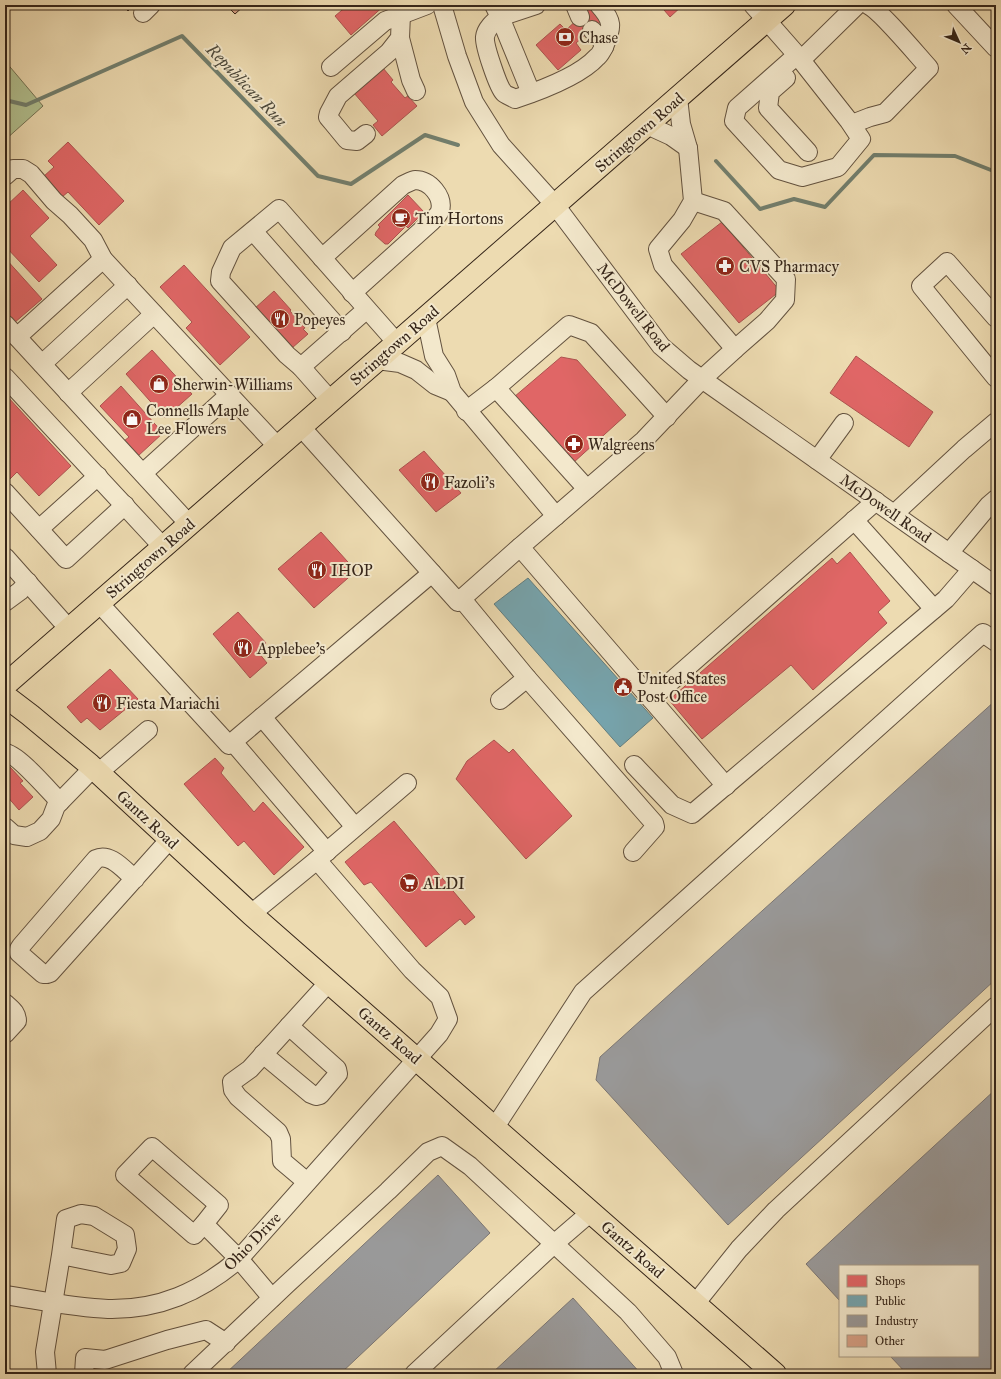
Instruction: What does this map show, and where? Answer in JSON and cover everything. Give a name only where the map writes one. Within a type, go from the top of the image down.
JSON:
[{"type":"main road","name":"Stringtown Road","points":[[5,685],[678,98],[762,10],[784,5]]},
{"type":"main road","name":"Gantz Road","points":[[5,696],[96,770],[251,914],[775,1374]]},
{"type":"street","points":[[331,67],[385,21],[427,5]]},
{"type":"street","name":"McDowell Road","points":[[442,5],[457,56],[474,102],[501,145],[555,205],[662,346],[689,370],[996,586]]},
{"type":"street","points":[[497,11],[536,5]]},
{"type":"street","points":[[497,11],[485,37],[490,59],[500,86],[504,93],[515,99],[568,77],[598,57],[604,47],[611,24],[608,16],[599,5]]},
{"type":"street","points":[[808,152],[768,108],[770,92],[800,59],[857,5]]},
{"type":"street","points":[[852,124],[870,116],[885,113],[929,68],[872,6],[868,5]]},
{"type":"street","points":[[956,5],[996,48]]},
{"type":"street","points":[[762,10],[852,124],[861,139],[838,167],[802,177],[779,170],[734,121],[737,108],[800,59]]},
{"type":"street","points":[[497,11],[531,93]]},
{"type":"street","points":[[401,14],[400,38],[411,80],[416,92]]},
{"type":"street","points":[[583,17],[601,39],[604,47]]},
{"type":"street","points":[[366,134],[357,141],[347,140],[328,117],[329,113],[338,96],[389,52],[400,38]]},
{"type":"street","points":[[678,98],[681,124],[688,148],[693,201],[682,220],[658,249],[663,265],[735,349]]},
{"type":"street","points":[[647,125],[671,136],[688,148]]},
{"type":"street","points":[[5,176],[12,169],[23,169],[31,174],[54,201],[70,215],[93,240],[103,259],[278,447]]},
{"type":"street","points":[[322,258],[403,185],[415,180],[425,183],[434,189],[440,199],[440,211],[432,221],[352,292]]},
{"type":"street","points":[[301,427],[458,602],[644,440],[702,379],[767,321],[785,300],[786,279],[724,211],[693,201]]},
{"type":"street","points":[[331,401],[220,282],[221,272],[232,248],[279,209],[397,343]]},
{"type":"street","points":[[253,231],[342,332]]},
{"type":"street","points":[[18,337],[103,259]]},
{"type":"street","points":[[996,318],[947,262],[921,286],[996,378]]},
{"type":"street","points":[[42,364],[128,286]]},
{"type":"street","points":[[301,368],[367,310]]},
{"type":"street","points":[[68,393],[154,314]]},
{"type":"street","points":[[426,318],[434,356],[446,375],[452,392],[556,516]]},
{"type":"street","points":[[5,324],[190,524]]},
{"type":"street","points":[[466,410],[496,388],[569,326],[591,333],[666,417]]},
{"type":"street","points":[[377,360],[406,365],[416,370],[435,385],[452,392]]},
{"type":"street","points":[[5,377],[163,547]]},
{"type":"street","points":[[496,388],[587,489]]},
{"type":"street","points":[[143,473],[229,395]]},
{"type":"street","points":[[894,514],[964,449],[996,422]]},
{"type":"street","points":[[818,460],[844,423]]},
{"type":"street","points":[[39,529],[98,476]]},
{"type":"street","points":[[5,492],[66,559],[125,506]]},
{"type":"street","points":[[949,553],[989,505],[996,499]]},
{"type":"street","points":[[651,699],[876,501]]},
{"type":"street","points":[[854,520],[934,610]]},
{"type":"street","points":[[520,548],[726,786]]},
{"type":"street","points":[[5,556],[69,629]]},
{"type":"street","points":[[634,765],[672,805],[692,814],[934,610],[946,599],[972,569]]},
{"type":"street","points":[[99,603],[229,745],[432,573]]},
{"type":"street","points":[[5,602],[20,591],[28,582]]},
{"type":"street","points":[[462,598],[527,678],[654,823]]},
{"type":"street","points":[[495,1127],[583,992],[983,634],[996,642]]},
{"type":"street","points":[[500,700],[527,678]]},
{"type":"street","points":[[262,717],[355,828]]},
{"type":"street","points":[[5,827],[14,834],[27,837],[40,830],[51,819],[56,806],[60,802],[96,770],[148,730]]},
{"type":"street","points":[[233,742],[322,856]]},
{"type":"street","points":[[5,753],[10,753],[20,761],[60,802]]},
{"type":"street","points":[[251,914],[322,856],[407,783]]},
{"type":"street","points":[[633,852],[655,827],[654,823],[672,805]]},
{"type":"street","points":[[12,948],[43,974],[47,974],[170,839]]},
{"type":"street","name":"Ohio Drive","points":[[5,1295],[107,1309],[151,1305],[203,1286],[222,1273],[238,1259],[439,1034],[448,1019],[440,997],[412,970],[322,856]]},
{"type":"street","points":[[12,948],[19,949],[96,859],[100,857],[110,860],[134,879]]},
{"type":"street","points":[[307,1182],[282,1161],[281,1139],[278,1132],[238,1097],[233,1090],[232,1082],[250,1069],[329,982]]},
{"type":"street","points":[[5,1003],[16,1012],[17,1021],[5,1034]]},
{"type":"street","points":[[695,1304],[739,1249],[776,1210],[996,1006]]},
{"type":"street","points":[[263,1054],[311,1094],[316,1096],[320,1094],[338,1074],[337,1069],[289,1026]]},
{"type":"street","points":[[192,1374],[428,1152],[442,1146],[470,1166],[628,1312],[667,1357],[674,1374]]},
{"type":"street","points":[[152,1147],[219,1205],[204,1224],[194,1235],[124,1176],[152,1147]]},
{"type":"street","points":[[414,1374],[555,1243],[591,1212]]},
{"type":"street","points":[[204,1224],[238,1259],[272,1298]]},
{"type":"street","points":[[47,1374],[45,1352],[62,1255]]},
{"type":"street","points":[[84,1374],[85,1358],[105,1360],[167,1340],[206,1330],[226,1343]]},
{"type":"green space","points":[[5,61],[43,106],[5,140]]},
{"type":"building: Shops","points":[[348,5],[385,5],[351,35],[335,16]]},
{"type":"building: Shops","name":"Chase","points":[[593,5],[605,18],[576,43],[581,50],[558,70],[536,45],[560,24],[566,30]]},
{"type":"building: Shops","points":[[670,5],[683,5],[670,17],[664,10]]},
{"type":"building: Shops","points":[[383,68],[393,80],[391,82],[405,98],[408,96],[417,106],[382,136],[373,125],[378,121],[354,93]]},
{"type":"building: Shops","points":[[68,142],[124,201],[99,225],[68,192],[62,197],[43,177],[54,167],[48,161]]},
{"type":"building: Shops","points":[[23,190],[49,218],[30,236],[57,265],[39,282],[5,246],[5,207]]},
{"type":"building: Shops","name":"Tim Hortons","points":[[408,195],[424,212],[408,228],[406,226],[388,244],[385,244],[375,235],[380,227],[378,225]]},
{"type":"building: Shops","name":"CVS Pharmacy","points":[[722,222],[780,291],[739,323],[681,254]]},
{"type":"building: Shops","points":[[5,258],[42,299],[14,323],[5,313]]},
{"type":"building: Shops","points":[[184,265],[250,337],[220,365],[186,328],[192,322],[160,287]]},
{"type":"building: Shops","name":"Popeyes","points":[[274,291],[291,310],[290,311],[305,328],[303,329],[308,334],[292,348],[254,309]]},
{"type":"building: Shops","name":"Sherwin-Williams","points":[[152,350],[192,394],[165,418],[126,374]]},
{"type":"building: Shops","points":[[856,356],[933,412],[909,447],[830,393]]},
{"type":"building: Shops","name":"Walgreens","points":[[561,357],[577,360],[626,415],[573,463],[514,397]]},
{"type":"building: Shops","name":"Connells Maple Lee Flowers","points":[[121,386],[163,433],[138,456],[124,441],[129,437],[100,406]]},
{"type":"building: Shops","points":[[7,396],[71,466],[39,496],[17,472],[10,479],[5,474],[5,398]]},
{"type":"building: Shops","name":"Fazoli's","points":[[424,451],[461,493],[436,512],[399,470]]},
{"type":"building: Shops","name":"IHOP","points":[[321,532],[356,571],[314,608],[278,569]]},
{"type":"building: Shops","points":[[850,552],[890,601],[878,612],[887,623],[813,690],[791,665],[702,739],[669,700],[832,558],[837,564]]},
{"type":"building: Shops","name":"Applebee's","points":[[238,612],[266,643],[258,652],[267,663],[250,678],[213,634]]},
{"type":"building: Shops","name":"Fiesta Mariachi","points":[[110,669],[138,699],[100,730],[87,718],[81,723],[67,707]]},
{"type":"building: Shops","points":[[494,740],[509,753],[513,749],[572,816],[526,859],[456,779],[467,761]]},
{"type":"building: Shops","points":[[215,758],[224,768],[221,773],[254,812],[263,802],[304,847],[274,875],[244,841],[238,846],[184,784]]},
{"type":"building: Shops","points":[[5,767],[7,769],[10,767],[23,781],[20,783],[33,797],[19,810],[5,794]]},
{"type":"building: Shops","name":"ALDI","points":[[394,821],[475,917],[465,925],[460,919],[426,947],[371,882],[364,885],[345,862]]},
{"type":"building: Public","points":[[528,578],[653,718],[620,747],[494,604]]},
{"type":"building: Industry","points":[[996,700],[996,979],[728,1225],[596,1080],[600,1057]]},
{"type":"building: Industry","points":[[996,1089],[996,1374],[907,1374],[891,1357],[979,1357],[979,1265],[839,1265],[839,1300],[806,1264]]},
{"type":"building: Industry","points":[[438,1175],[490,1233],[340,1374],[225,1374]]},
{"type":"building: Industry","points":[[573,1298],[641,1374],[491,1374]]},
{"type":"building: Other","points":[[122,5],[134,5],[128,11]]},
{"type":"building: Other","points":[[226,5],[245,5],[235,14]]},
{"type":"waterway","name":"Republican Run","points":[[5,100],[26,105],[182,36],[318,176],[351,184],[425,135],[458,145]]},
{"type":"waterway","name":"Republican Run","points":[[716,161],[760,209],[794,199],[825,207],[874,155],[955,156],[996,172]]},
{"type":"place","name":"Chase","points":[[565,37]]},
{"type":"place","name":"Tim Hortons","points":[[401,218]]},
{"type":"place","name":"CVS Pharmacy","points":[[725,266]]},
{"type":"place","name":"Popeyes","points":[[280,319]]},
{"type":"place","name":"Sherwin-Williams","points":[[159,384]]},
{"type":"place","name":"Connells Maple Lee Flowers","points":[[132,419]]},
{"type":"place","name":"Walgreens","points":[[574,444]]},
{"type":"place","name":"Fazoli's","points":[[430,482]]},
{"type":"place","name":"IHOP","points":[[317,570]]},
{"type":"place","name":"Applebee's","points":[[243,648]]},
{"type":"place","name":"United States Post Office","points":[[623,687]]},
{"type":"place","name":"Fiesta Mariachi","points":[[102,703]]},
{"type":"place","name":"ALDI","points":[[409,883]]}]
